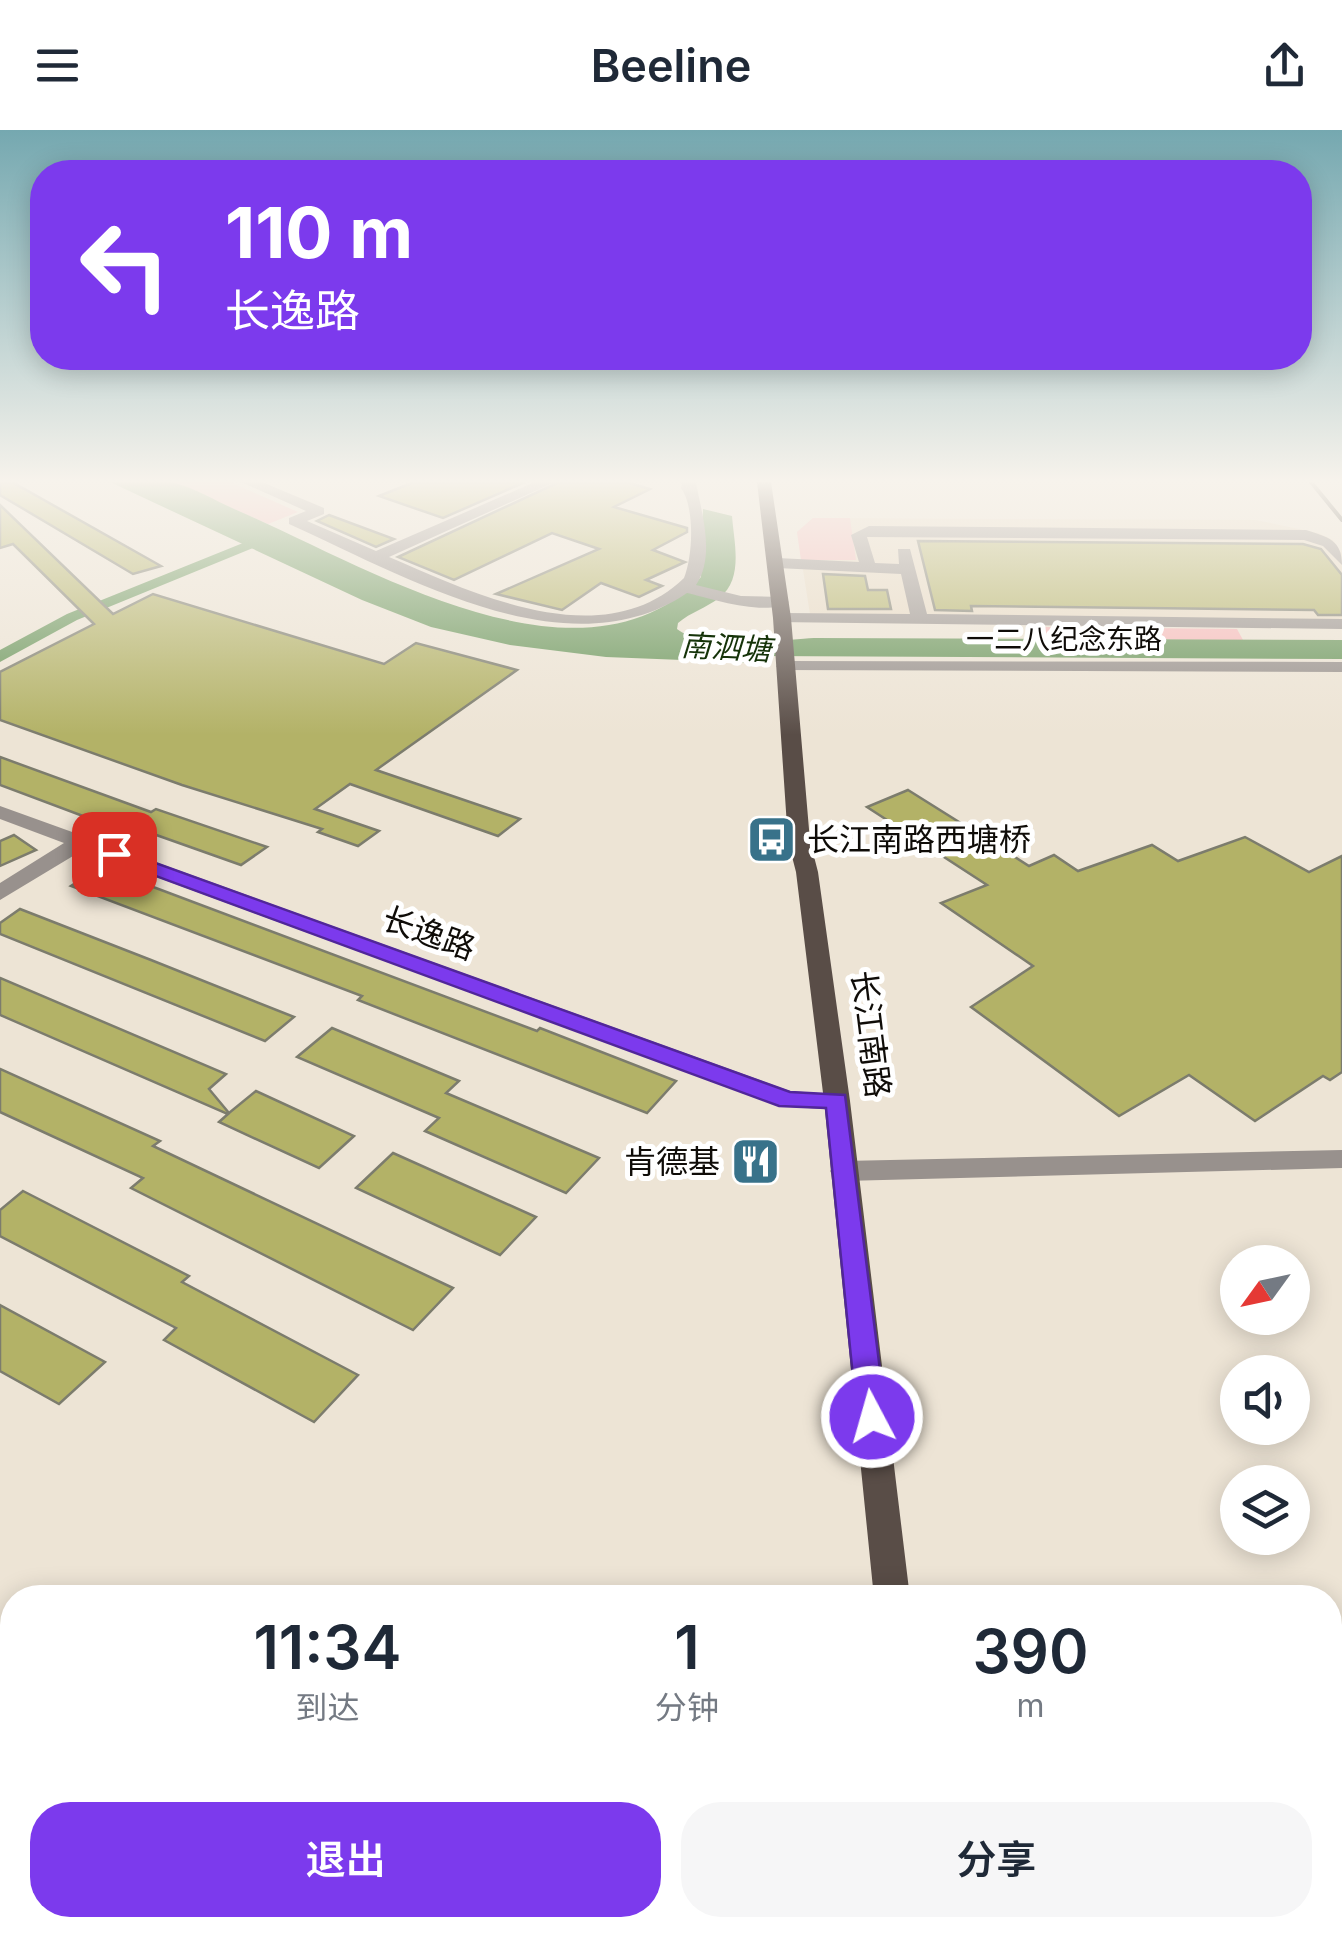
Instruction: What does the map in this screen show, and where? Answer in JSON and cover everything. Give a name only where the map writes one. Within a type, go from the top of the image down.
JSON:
[{"type":"main road","name":"长江南路","points":[[777,566],[798,841],[806,872],[837,1100],[891,1585]]},
{"type":"street","points":[[397,566],[450,590],[569,619],[608,620],[640,613],[692,586],[782,610],[1342,624]]},
{"type":"street","points":[[692,586],[696,566]]},
{"type":"street","points":[[907,566],[919,615]]},
{"type":"street","points":[[919,615],[1342,614]]},
{"type":"street","name":"一二八纪念东路","points":[[785,661],[1342,667]]},
{"type":"street","name":"长逸路","points":[[0,812],[788,1100],[837,1100]]},
{"type":"street","points":[[0,893],[80,842]]},
{"type":"street","points":[[844,1172],[1342,1160]]},
{"type":"shaded area","points":[[802,566],[1342,566],[1342,620],[810,614]]},
{"type":"shaded area","points":[[1043,627],[1237,629],[1243,640],[1049,639]]},
{"type":"water","name":"南泗塘","points":[[290,566],[359,566],[473,611],[536,625],[596,627],[652,612],[701,577],[701,566],[735,566],[727,590],[678,623],[677,629],[704,639],[743,642],[814,638],[1342,640],[1342,659],[760,656],[759,663],[606,657],[510,645],[431,627]]},
{"type":"building","points":[[36,566],[64,566],[113,614],[153,594],[384,664],[416,643],[517,670],[376,770],[520,819],[498,836],[350,784],[315,809],[379,831],[358,846],[318,832],[322,829],[182,785],[0,720],[0,672],[94,624]]},
{"type":"building","points":[[120,566],[160,566],[133,574]]},
{"type":"building","points":[[421,566],[483,566],[454,580]]},
{"type":"building","points":[[559,566],[676,566],[646,580],[662,586],[639,597],[601,583],[562,610],[496,594]]},
{"type":"building","points":[[924,566],[1335,566],[1342,575],[1342,615],[1318,615],[1314,610],[971,606],[972,611],[935,610]]},
{"type":"building","points":[[823,574],[865,576],[868,590],[887,590],[891,609],[828,609]]},
{"type":"building","points":[[0,757],[151,812],[156,809],[267,847],[241,865],[114,820],[107,825],[0,785]]},
{"type":"building","points":[[908,790],[1029,866],[1054,855],[1078,871],[1152,845],[1178,861],[1245,837],[1309,872],[1342,856],[1342,1072],[1330,1080],[1323,1076],[1255,1121],[1189,1075],[1119,1116],[971,1007],[1033,966],[941,903],[987,885],[867,807]]},
{"type":"building","points":[[14,835],[36,850],[0,866],[0,841]]},
{"type":"building","points":[[100,867],[676,1081],[647,1113],[358,1000],[362,996],[71,886]]},
{"type":"building","points":[[20,909],[294,1017],[265,1041],[0,934],[0,923]]},
{"type":"building","points":[[0,978],[226,1074],[209,1089],[229,1113],[256,1091],[354,1136],[319,1168],[219,1122],[228,1114],[0,1015]]},
{"type":"building","points":[[332,1028],[459,1081],[446,1093],[599,1158],[566,1193],[425,1131],[439,1118],[297,1057]]},
{"type":"building","points":[[0,1069],[160,1141],[153,1146],[453,1288],[413,1330],[131,1188],[143,1178],[0,1112]]},
{"type":"building","points":[[393,1153],[536,1217],[500,1255],[356,1188]]},
{"type":"building","points":[[23,1191],[189,1276],[182,1282],[358,1375],[314,1422],[164,1340],[176,1328],[0,1236],[0,1210]]},
{"type":"building","points":[[0,1305],[105,1362],[59,1404],[0,1371]]},
{"type":"waterway","points":[[0,657],[72,617],[196,566]]},
{"type":"place","name":"长江南路西塘桥","points":[[772,839]]},
{"type":"place","name":"肯德基","points":[[755,1161]]},
{"type":"route","points":[[114,854],[788,1100],[837,1100],[872,1417]]}]
